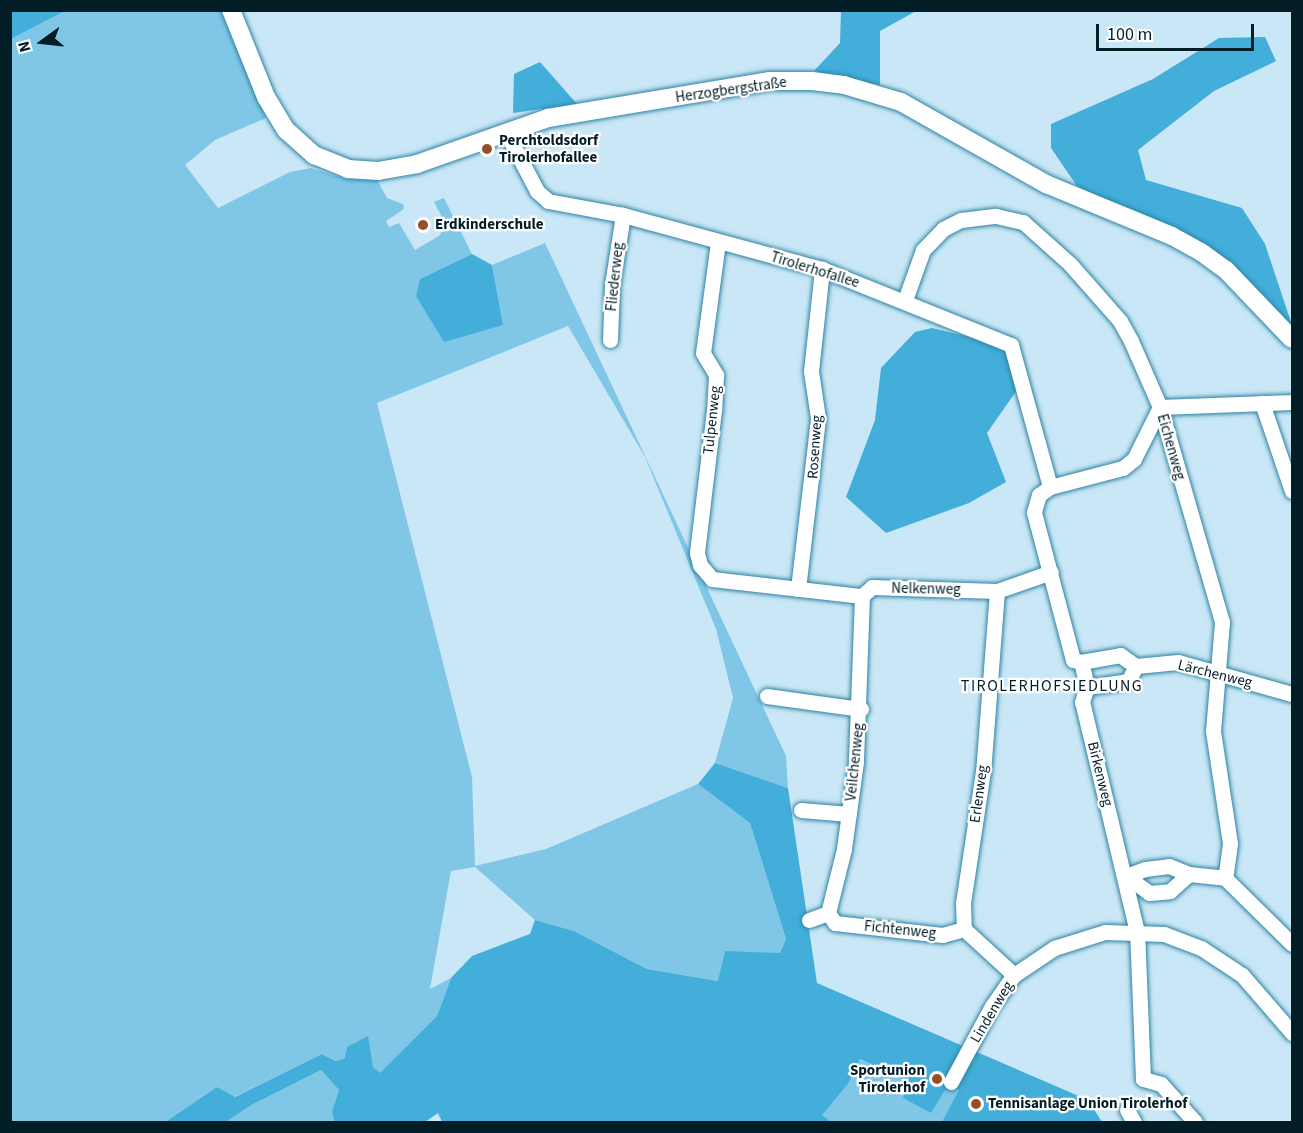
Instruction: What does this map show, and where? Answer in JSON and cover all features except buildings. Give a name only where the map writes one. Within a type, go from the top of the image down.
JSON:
[{"type":"main road","name":"Herzogbergstraße","points":[[231,10],[279,121],[302,147],[332,164],[364,171],[392,170],[548,118],[770,81],[812,81],[875,92],[927,115],[1047,184],[1201,252],[1226,270],[1293,339]]},
{"type":"street","name":"Tirolerhofallee","points":[[506,132],[542,197],[623,214],[822,269],[904,300],[1011,345],[1050,487]]},
{"type":"street","name":"Fliederweg","points":[[610,340],[612,285],[623,214]]},
{"type":"street","name":"Eichenweg","points":[[904,300],[923,250],[943,229],[961,220],[996,216],[1023,222],[1070,264],[1120,321],[1160,407],[1222,622],[1213,731],[1230,844],[1225,878]]},
{"type":"street","name":"Tulpenweg","points":[[700,565],[697,553],[716,375],[703,353],[718,242]]},
{"type":"street","name":"Rosenweg","points":[[798,589],[818,418],[811,371],[822,269]]},
{"type":"street","points":[[1050,487],[1123,468],[1134,459],[1160,407],[1293,402]]},
{"type":"street","points":[[1262,403],[1293,491]]},
{"type":"street","name":"Birkenweg","points":[[1050,487],[1039,495],[1034,512],[1073,660],[1081,662],[1087,687],[1082,702],[1126,876],[1137,932],[1143,1079],[1161,1084],[1196,1122]]},
{"type":"street","name":"Nelkenweg","points":[[700,565],[717,581],[862,596],[872,587],[997,591],[1051,572]]},
{"type":"street","name":"Erlenweg","points":[[964,929],[963,903],[982,771],[997,591]]},
{"type":"street","name":"Veilchenweg","points":[[832,918],[849,814],[861,709],[862,596]]},
{"type":"street","name":"Lärchenweg","points":[[1081,662],[1120,656],[1136,666],[1178,662],[1293,694]]},
{"type":"street","points":[[1087,687],[1128,681],[1136,666]]},
{"type":"street","points":[[767,696],[861,709]]},
{"type":"street","points":[[801,810],[849,814]]},
{"type":"street","points":[[1126,876],[1144,869],[1169,866],[1189,874],[1225,878],[1293,944]]},
{"type":"street","points":[[1126,876],[1149,893],[1170,891],[1189,874]]},
{"type":"street","points":[[808,920],[832,918]]},
{"type":"street","name":"Fichtenweg","points":[[832,918],[942,935],[964,929]]},
{"type":"street","points":[[964,929],[1014,975]]},
{"type":"street","name":"Lindenweg","points":[[951,1082],[992,1006],[1014,975],[1054,948],[1104,932],[1164,934],[1201,948],[1242,975],[1293,1033]]},
{"type":"shaded area","points":[[11,10],[65,10],[65,11],[11,39]]},
{"type":"shaded area","points":[[65,11],[223,11],[266,118],[215,140],[185,165],[218,208],[290,172],[311,168],[346,179],[377,180],[387,198],[403,204],[404,209],[386,221],[389,227],[399,223],[415,250],[439,236],[446,225],[434,202],[444,198],[472,254],[420,279],[503,325],[492,265],[545,243],[786,756],[788,788],[715,763],[733,698],[716,629],[645,457],[568,326],[377,403],[472,777],[475,866],[546,849],[698,784],[750,823],[786,939],[780,953],[725,952],[719,981],[647,969],[574,931],[535,920],[475,867],[451,871],[430,989],[451,978],[437,1016],[380,1074],[373,1067],[367,1037],[345,1058],[337,1061],[322,1054],[234,1097],[217,1087],[165,1122],[11,1122],[11,39]]},
{"type":"shaded area","points":[[841,11],[916,11],[880,31],[880,85],[814,71],[840,43]]},
{"type":"shaded area","points":[[1265,37],[1276,61],[1214,91],[1138,150],[1146,180],[1242,208],[1265,244],[1292,325],[1230,261],[1077,186],[1051,148],[1051,124],[1153,79],[1219,38]]},
{"type":"shaded area","points":[[540,62],[577,104],[513,113],[514,74]]},
{"type":"shaded area","points":[[472,254],[492,265],[503,325],[444,342],[416,296],[420,279]]},
{"type":"shaded area","points":[[932,328],[990,342],[1010,353],[1017,390],[987,433],[1006,482],[969,503],[886,533],[846,497],[875,420],[881,368],[915,332]]},
{"type":"shaded area","points":[[715,763],[788,788],[817,983],[1088,1100],[1102,1122],[942,1122],[959,1090],[948,1085],[931,1113],[903,1098],[910,1082],[860,1059],[848,1084],[822,1115],[831,1122],[442,1122],[438,1113],[425,1122],[334,1122],[332,1111],[339,1090],[321,1070],[251,1105],[226,1122],[165,1122],[217,1087],[235,1097],[322,1054],[336,1061],[345,1058],[347,1047],[368,1036],[373,1067],[380,1073],[437,1016],[451,978],[472,956],[530,934],[535,920],[574,931],[647,969],[718,981],[725,951],[780,953],[786,939],[750,823],[698,784]]},
{"type":"shaded area","points":[[859,1059],[911,1082],[904,1098],[931,1112],[948,1084],[1033,1122],[831,1122],[821,1115],[848,1084]]},
{"type":"shaded area","points":[[321,1070],[339,1090],[332,1111],[334,1122],[226,1122],[250,1105]]},
{"type":"place","name":"Perchtoldsdorf Tirolerhofallee","points":[[487,149]]},
{"type":"place","name":"Erdkinderschule","points":[[423,225]]},
{"type":"place","name":"Sportunion Tirolerhof","points":[[937,1079]]},
{"type":"place","name":"Tennisanlage Union Tirolerhof","points":[[976,1104]]},
{"type":"district","name":"TIROLERHOFSIEDLUNG","points":[[1052,686]]}]
